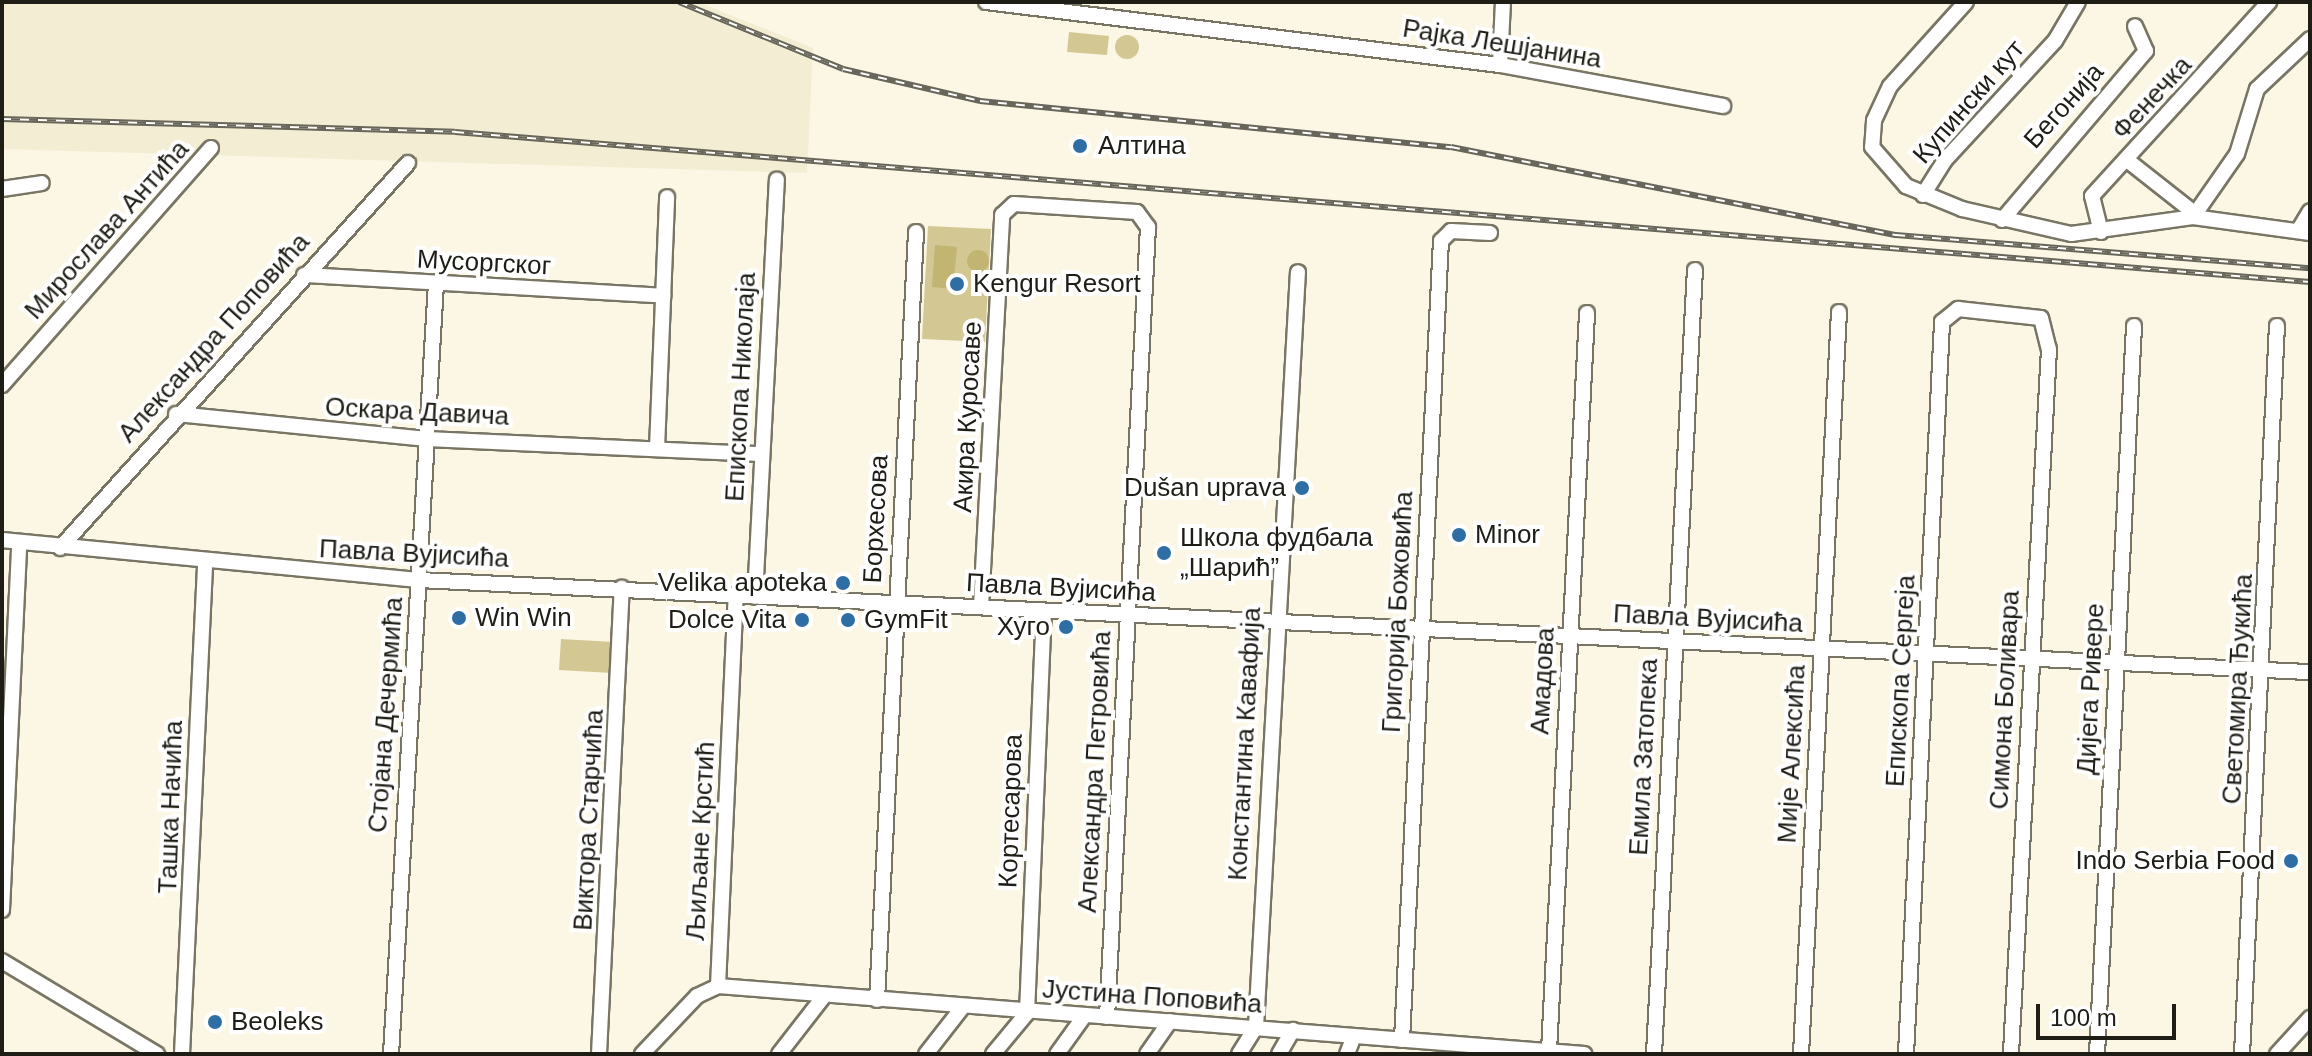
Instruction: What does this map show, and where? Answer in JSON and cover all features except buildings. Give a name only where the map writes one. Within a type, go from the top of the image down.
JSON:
[{"type":"street","name":"Рајка Лешјанина","points":[[986,2],[1500,65],[1723,106]]},
{"type":"street","points":[[1500,65],[1503,2]]},
{"type":"street","points":[[1966,2],[1890,86],[1872,130],[1882,165],[1923,195],[2002,220],[2101,232],[2193,215],[2304,232],[2310,211]]},
{"type":"street","name":"Купински кут","points":[[1923,195],[1945,160],[2055,41],[2078,2]]},
{"type":"street","name":"Фенечка","points":[[2101,232],[2090,199],[2269,2]]},
{"type":"street","name":"Бегонија","points":[[2002,220],[2146,51],[2135,26]]},
{"type":"street","points":[[2193,215],[2237,154],[2257,89],[2310,39]]},
{"type":"street","name":"Мирослава Антића","points":[[4,379],[211,148]]},
{"type":"street","points":[[2127,160],[2193,215]]},
{"type":"street","name":"Александра Поповића","points":[[60,548],[176,414],[408,163]]},
{"type":"street","name":"Епископа Николаја","points":[[755,597],[760,454],[777,180]]},
{"type":"street","points":[[2,189],[42,183]]},
{"type":"street","points":[[657,449],[667,197]]},
{"type":"street","name":"Акира Куросаве","points":[[981,607],[1001,229],[1014,204],[1129,211],[1146,220],[1147,243]]},
{"type":"street","name":"Григорија Божовића","points":[[1402,1040],[1441,241],[1451,231],[1490,233]]},
{"type":"street","name":"Борхесова","points":[[877,1000],[916,232]]},
{"type":"street","name":"Александра Петровића","points":[[1107,1017],[1147,243]]},
{"type":"street","name":"Емила Затопека","points":[[1654,1054],[1695,270]]},
{"type":"street","name":"Константина Кавафија","points":[[1256,1027],[1274,622],[1298,272]]},
{"type":"street","name":"Мусоргског","points":[[304,275],[663,296]]},
{"type":"street","name":"Стојана Дечермића","points":[[391,1054],[436,284]]},
{"type":"street","name":"Симона Боливара","points":[[1947,311],[2041,318],[2049,349],[2011,1054]]},
{"type":"street","name":"Епископа Сергеја","points":[[1906,1054],[1947,311]]},
{"type":"street","name":"Мије Алексића","points":[[1801,1054],[1839,312]]},
{"type":"street","name":"Амадова","points":[[1549,1051],[1587,313]]},
{"type":"street","name":"Дијега Ривере","points":[[2097,1054],[2134,326]]},
{"type":"street","name":"Светомира Ђукића","points":[[2242,1054],[2277,326]]},
{"type":"street","name":"Оскара Давича","points":[[176,414],[428,439],[760,454]]},
{"type":"street","name":"Павла Вујисића","points":[[2,540],[205,563],[419,580],[2310,672]]},
{"type":"street","points":[[2,910],[19,543]]},
{"type":"street","name":"Ташка Начића","points":[[182,1054],[205,563]]},
{"type":"street","name":"Виктора Старчића","points":[[599,1054],[622,588]]},
{"type":"street","name":"Љиљане Крстић","points":[[718,986],[736,596]]},
{"type":"street","name":"Кортесарова","points":[[1027,1013],[1044,611]]},
{"type":"street","points":[[2,961],[157,1054]]},
{"type":"street","points":[[642,1054],[697,996],[718,986]]},
{"type":"street","name":"Јустина Поповића","points":[[718,986],[1027,1013],[1293,1030],[1402,1040],[1431,1048],[1584,1054]]},
{"type":"street","points":[[779,1054],[825,995]]},
{"type":"street","points":[[926,1054],[962,1008]]},
{"type":"street","points":[[993,1054],[1027,1013]]},
{"type":"street","points":[[1057,1054],[1085,1015]]},
{"type":"street","points":[[2277,1054],[2310,1018]]},
{"type":"street","points":[[1147,1054],[1170,1021]]},
{"type":"street","points":[[1239,1054],[1256,1027]]},
{"type":"street","points":[[1279,1054],[1293,1030]]},
{"type":"street","points":[[1347,1054],[1354,1036]]},
{"type":"shaded area","points":[[2,2],[698,2],[813,48],[807,173],[2,149]]},
{"type":"shaded area","points":[[1069,32],[1109,36],[1107,55],[1067,52]]},
{"type":"shaded area","points":[[1122,35],[1132,35],[1139,42],[1139,52],[1132,59],[1122,59],[1115,52],[1115,42]]},
{"type":"shaded area","name":"Kengur Resort","points":[[928,226],[991,229],[985,342],[922,339]]},
{"type":"shaded area","points":[[935,245],[957,247],[953,289],[932,287]]},
{"type":"shaded area","points":[[974,250],[982,250],[989,261],[982,272],[974,272],[967,265],[967,257]]},
{"type":"shaded area","points":[[561,639],[614,642],[612,673],[559,670]]},
{"type":"railway","points":[[679,2],[843,69],[980,101],[1451,147],[1896,235],[2310,268]]},
{"type":"railway","points":[[2,119],[455,132],[2310,282]]},
{"type":"place","name":"Алтина","points":[[1080,146]]},
{"type":"place","name":"Kengur Resort","points":[[957,284]]},
{"type":"place","name":"Dušan uprava","points":[[1302,488]]},
{"type":"place","name":"Minor","points":[[1459,535]]},
{"type":"place","name":"Школа фудбала „Шарић”","points":[[1164,553]]},
{"type":"place","name":"Velika apoteka","points":[[843,583]]},
{"type":"place","name":"Win Win","points":[[459,618]]},
{"type":"place","name":"Dolce Vita","points":[[802,620]]},
{"type":"place","name":"GymFit","points":[[848,620]]},
{"type":"place","name":"Хуго","points":[[1066,627]]},
{"type":"place","name":"Indo Serbia Food","points":[[2291,861]]},
{"type":"place","name":"Beoleks","points":[[215,1022]]}]
